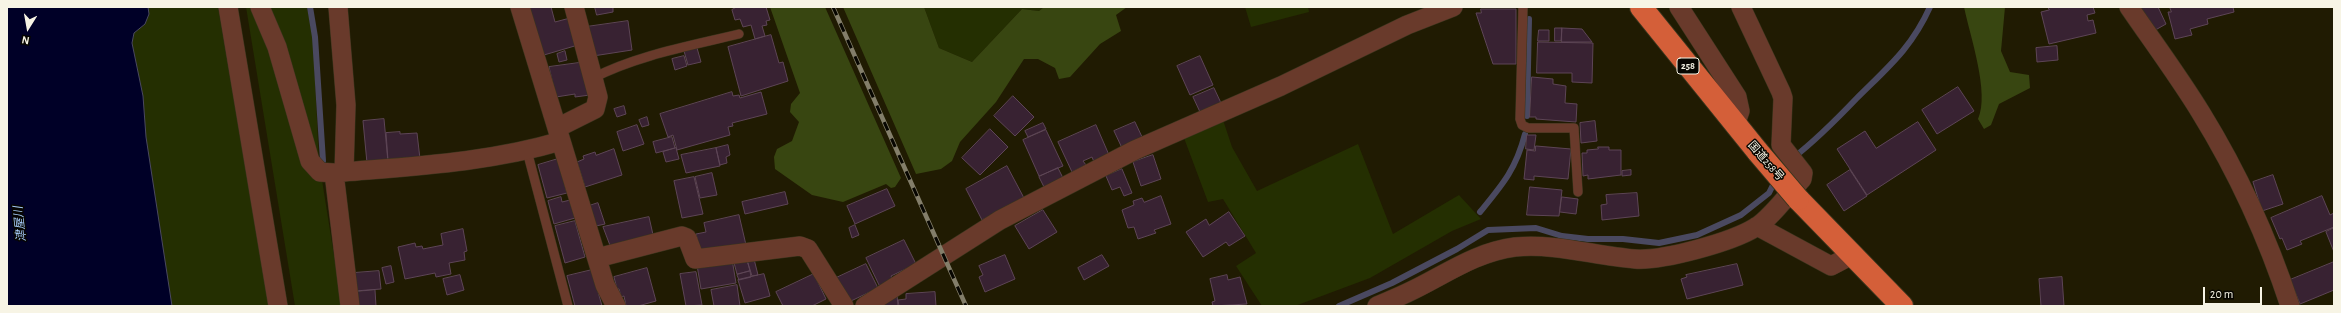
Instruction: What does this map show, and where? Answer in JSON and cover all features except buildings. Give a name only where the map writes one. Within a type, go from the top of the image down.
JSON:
[{"type":"highway","name":"国道258号","points":[[1641,7],[1735,125],[1798,199],[1902,306]]},
{"type":"street","points":[[228,7],[278,306]]},
{"type":"street","points":[[260,7],[277,47],[310,161],[320,172],[422,166],[527,151],[559,134],[595,109],[598,97],[574,7]]},
{"type":"street","points":[[338,7],[346,105],[339,172],[350,306]]},
{"type":"street","points":[[520,7],[597,258],[606,285],[616,306]]},
{"type":"street","points":[[865,306],[1000,220],[1136,150],[1281,86],[1407,25],[1454,7]]},
{"type":"street","points":[[1679,7],[1737,97],[1740,111],[1735,125]]},
{"type":"street","points":[[1383,305],[1465,262],[1501,249],[1516,247],[1556,247],[1649,260],[1718,243],[1757,226],[1802,179],[1803,173],[1781,145],[1783,98],[1741,7]]},
{"type":"street","points":[[2129,7],[2201,113],[2246,196],[2274,258],[2290,306]]},
{"type":"street","points":[[1757,226],[1831,266],[1852,254]]},
{"type":"street","points":[[597,258],[682,236],[687,238],[695,259],[800,246],[808,249],[844,306]]},
{"type":"lane","points":[[1523,7],[1520,119],[1522,125],[1528,128],[1574,128],[1578,192]]},
{"type":"lane","points":[[592,78],[609,70],[662,52],[739,34]]},
{"type":"lane","points":[[527,151],[568,306]]},
{"type":"green space","points":[[148,7],[218,7],[269,306],[172,306],[146,137],[143,96],[132,43],[134,33],[145,24],[149,14]]},
{"type":"green space","points":[[246,7],[254,7],[322,180],[342,306],[295,306]]},
{"type":"green space","points":[[266,7],[307,7],[313,37],[319,163]]},
{"type":"green space","points":[[770,7],[825,7],[901,178],[895,187],[891,188],[886,184],[843,202],[812,195],[775,169],[774,157],[777,149],[792,141],[799,122],[790,112],[791,104],[800,93]]},
{"type":"green space","points":[[843,7],[924,7],[939,48],[972,62],[1022,9],[1039,11],[1044,7],[1127,7],[1116,15],[1121,31],[1100,44],[1070,77],[1059,79],[1055,68],[1038,59],[1024,59],[996,102],[960,142],[952,161],[941,169],[916,174]]},
{"type":"green space","points":[[924,7],[1044,7],[1039,11],[1022,9],[972,62],[939,48]]},
{"type":"green space","points":[[1245,7],[1308,7],[1309,12],[1251,27]]},
{"type":"green space","points":[[1964,7],[2005,7],[2001,51],[2010,72],[2029,75],[2030,88],[1999,104],[1991,125],[1984,129],[1978,119],[1982,95],[1978,64]]},
{"type":"green space","points":[[1223,120],[1232,147],[1257,191],[1358,144],[1393,234],[1459,195],[1481,219],[1452,231],[1370,278],[1295,306],[1262,306],[1236,266],[1256,253],[1223,199],[1208,202],[1184,138]]},
{"type":"water","name":"津屋川","points":[[7,7],[148,7],[149,14],[145,24],[134,33],[132,43],[143,96],[146,137],[172,306],[7,306]]},
{"type":"waterway","points":[[310,7],[315,37],[323,161]]},
{"type":"waterway","points":[[1793,158],[1825,130],[1898,57],[1915,35],[1930,7]]},
{"type":"waterway","points":[[1527,116],[1529,19]]},
{"type":"waterway","points":[[1480,212],[1508,176],[1513,167],[1525,134]]},
{"type":"waterway","points":[[1339,306],[1392,283],[1457,249],[1488,230],[1536,228],[1562,236],[1588,239],[1623,239],[1659,243],[1697,235],[1741,215],[1769,193],[1776,179]]},
{"type":"railway","points":[[833,7],[966,306]]}]
